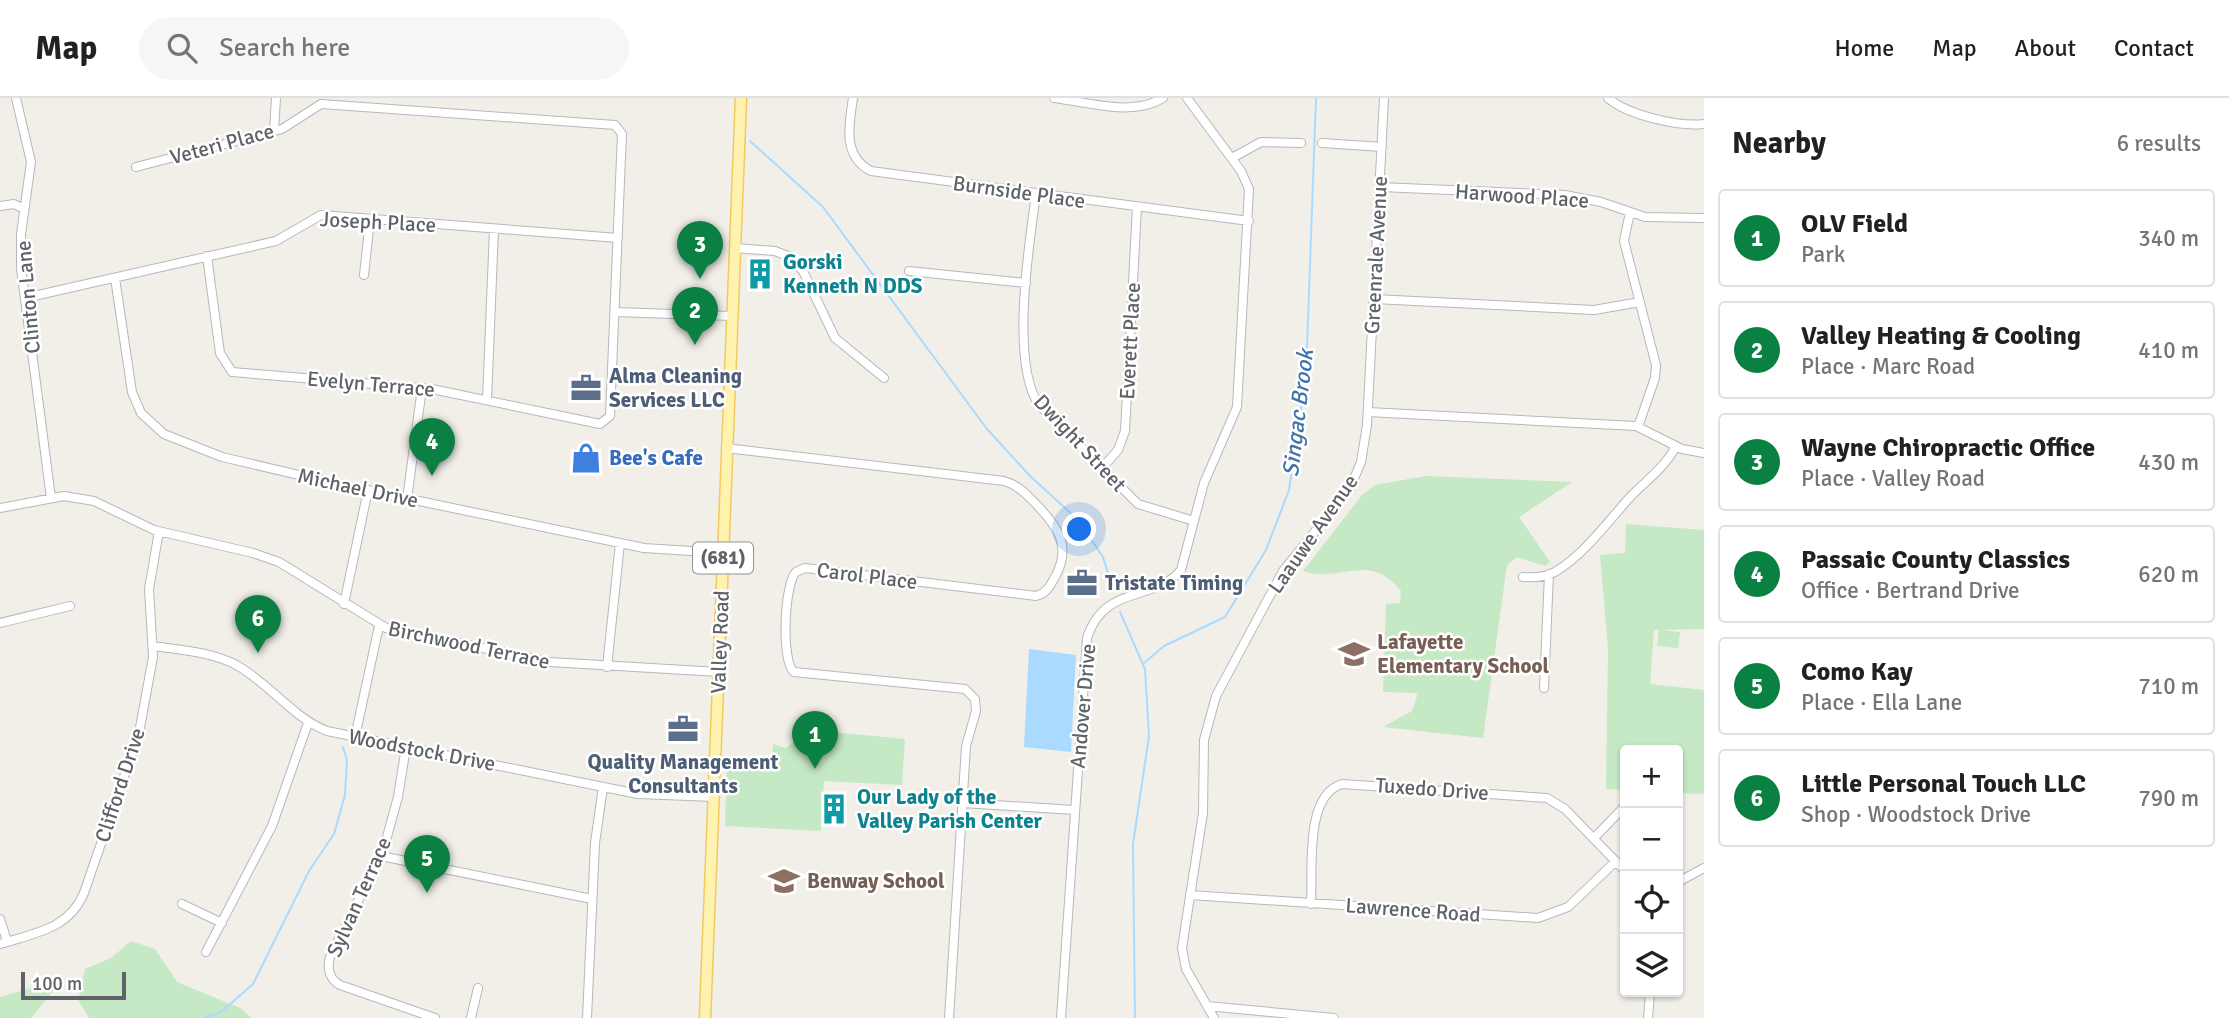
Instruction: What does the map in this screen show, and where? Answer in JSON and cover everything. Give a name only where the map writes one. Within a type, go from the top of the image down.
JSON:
[{"type":"main road","name":"Valley Road","points":[[705,1018],[741,98]]},
{"type":"street","name":"Clinton Lane","points":[[16,98],[31,162],[20,251],[51,498]]},
{"type":"street","points":[[274,131],[276,98]]},
{"type":"street","name":"Burnside Place","points":[[853,98],[849,141],[855,157],[865,168],[886,174],[1248,221]]},
{"type":"street","points":[[1054,98],[1131,108],[1163,98]]},
{"type":"street","name":"Andover Drive","points":[[1062,1018],[1085,648],[1090,629],[1098,616],[1112,604],[1176,576],[1184,564],[1203,482],[1237,407],[1249,189],[1231,158],[1187,98]]},
{"type":"street","name":"Greenrale Avenue","points":[[1368,412],[1384,98]]},
{"type":"street","points":[[1608,98],[1619,106],[1674,123],[1704,124]]},
{"type":"street","name":"Veteri Place","points":[[136,167],[274,131],[291,125],[314,106],[328,103],[615,125],[621,130],[622,144],[618,238]]},
{"type":"street","points":[[1231,158],[1261,142],[1301,143]]},
{"type":"street","points":[[1322,143],[1382,147]]},
{"type":"street","name":"Harwood Place","points":[[1380,187],[1565,195],[1654,219],[1704,218]]},
{"type":"street","name":"Dwight Street","points":[[1036,194],[1026,283],[1025,368],[1030,388],[1040,405],[1145,508],[1194,521]]},
{"type":"street","points":[[0,206],[14,204],[24,209]]},
{"type":"street","name":"Everett Place","points":[[1102,468],[1118,450],[1125,431],[1137,207]]},
{"type":"street","points":[[1630,212],[1624,241],[1656,371],[1638,427]]},
{"type":"street","name":"Joseph Place","points":[[25,298],[276,241],[321,215],[618,238]]},
{"type":"street","points":[[364,275],[370,219]]},
{"type":"street","points":[[487,400],[494,229]]},
{"type":"street","points":[[618,238],[615,312],[732,316]]},
{"type":"street","points":[[735,248],[775,251],[790,257],[803,271],[835,338],[884,378]]},
{"type":"street","name":"Evelyn Terrace","points":[[207,256],[220,353],[224,364],[232,372],[422,387],[600,424],[610,416],[612,403],[615,312]]},
{"type":"street","points":[[909,271],[1026,283]]},
{"type":"street","name":"Michael Drive","points":[[115,278],[132,392],[141,413],[156,429],[222,457],[407,499],[662,551],[723,553]]},
{"type":"street","points":[[1374,299],[1594,310],[1640,302]]},
{"type":"street","points":[[407,499],[422,387]]},
{"type":"street","points":[[1368,412],[1638,427],[1676,446],[1704,453]]},
{"type":"street","name":"Laauwe Avenue","points":[[1214,1018],[1191,979],[1184,958],[1182,937],[1203,813],[1203,740],[1216,696],[1283,571],[1337,507],[1357,475],[1368,412]]},
{"type":"street","points":[[1523,578],[1558,570],[1611,521],[1629,498],[1666,463],[1676,446]]},
{"type":"street","name":"Carol Place","points":[[726,448],[1004,481],[1023,491],[1058,529],[1063,544],[1063,560],[1049,589],[1036,596],[806,568],[796,572],[790,581],[786,660],[794,672],[965,689],[973,694],[976,711],[967,737],[949,1018]]},
{"type":"street","points":[[344,604],[368,490]]},
{"type":"street","name":"Birchwood Terrace","points":[[0,508],[71,496],[94,501],[159,531],[269,557],[294,569],[379,626],[550,662],[719,671]]},
{"type":"street","name":"Clifford Drive","points":[[4,943],[57,926],[69,918],[80,902],[135,750],[153,646],[149,589],[159,531]]},
{"type":"street","points":[[607,667],[620,543]]},
{"type":"street","points":[[1544,688],[1549,574]]},
{"type":"street","points":[[0,623],[70,606]]},
{"type":"street","points":[[355,737],[379,626]]},
{"type":"street","name":"Woodstock Drive","points":[[153,646],[218,657],[238,666],[309,723],[327,731],[651,796],[714,797]]},
{"type":"street","points":[[206,952],[272,825],[309,723]]},
{"type":"street","name":"Sylvan Terrace","points":[[406,747],[398,797],[381,856],[330,957],[330,975],[340,985],[435,1018]]},
{"type":"street","name":"Tuxedo Drive","points":[[1311,904],[1318,807],[1325,793],[1342,783],[1538,796],[1565,809],[1620,865]]},
{"type":"street","points":[[587,1018],[596,823],[603,786]]},
{"type":"street","points":[[962,803],[1074,810]]},
{"type":"street","points":[[1594,838],[1623,808]]},
{"type":"street","points":[[381,856],[592,899]]},
{"type":"street","name":"Lawrence Road","points":[[1190,895],[1538,918],[1568,907],[1616,861]]},
{"type":"street","points":[[1683,879],[1704,868]]},
{"type":"street","points":[[182,904],[222,923]]},
{"type":"street","points":[[0,919],[4,943]]},
{"type":"street","points":[[471,1018],[478,988]]},
{"type":"street","points":[[1648,1018],[1650,997]]},
{"type":"street","points":[[1207,1006],[1334,1018]]},
{"type":"street","points":[[1233,1018],[1241,1011]]},
{"type":"green space","points":[[1426,476],[1572,482],[1519,517],[1550,562],[1545,566],[1517,557],[1507,565],[1483,738],[1383,727],[1412,711],[1418,693],[1383,692],[1386,604],[1400,603],[1401,591],[1377,572],[1354,570],[1317,574],[1303,571],[1362,495],[1375,485]]},
{"type":"green space","points":[[1626,524],[1704,530],[1704,629],[1661,630],[1680,632],[1678,648],[1657,646],[1659,630],[1654,630],[1650,684],[1704,690],[1704,794],[1683,793],[1683,745],[1620,745],[1620,790],[1606,789],[1608,648],[1600,555],[1625,553]]},
{"type":"green space","points":[[812,730],[905,739],[902,785],[824,781],[821,831],[725,826],[727,756],[772,758],[773,744],[785,748]]},
{"type":"green space","points":[[131,941],[155,949],[177,982],[240,1008],[252,1018],[89,1018],[78,1000],[85,969],[111,958]]},
{"type":"green space","points":[[63,979],[31,1018],[0,1018],[0,997]]},
{"type":"water","points":[[1029,649],[1076,655],[1071,752],[1024,747]]},
{"type":"waterway","name":"Singac Brook","points":[[1143,664],[1164,646],[1225,617],[1266,550],[1289,490],[1306,375],[1316,98]]},
{"type":"waterway","name":"Singac Brook","points":[[750,141],[823,207],[987,429],[1030,476],[1078,520],[1103,557],[1113,590]]},
{"type":"waterway","name":"Singac Brook","points":[[1120,612],[1145,669],[1149,736],[1133,844],[1135,1018]]},
{"type":"waterway","points":[[203,1018],[220,1013],[253,984],[309,871],[334,834],[345,795],[347,760],[343,747]]},
{"type":"place","name":"Gorski Kenneth N DDS","points":[[760,274]]},
{"type":"place","name":"Wayne Chiropractic Office","points":[[700,279]]},
{"type":"place","name":"Valley Heating & Cooling","points":[[695,345]]},
{"type":"place","name":"Alma Cleaning Services LLC","points":[[586,388]]},
{"type":"place","name":"Bee's Cafe","points":[[586,458]]},
{"type":"place","name":"Passaic County Classics","points":[[432,476]]},
{"type":"place","name":"Tristate Timing","points":[[1082,583]]},
{"type":"place","name":"Little Personal Touch LLC","points":[[258,653]]},
{"type":"place","name":"Lafayette Elementary School","points":[[1354,654]]},
{"type":"place","name":"Quality Management Consultants","points":[[683,729]]},
{"type":"place","name":"OLV Field","points":[[815,769]]},
{"type":"place","name":"Our Lady of the Valley Parish Center","points":[[834,809]]},
{"type":"place","name":"Benway School","points":[[784,881]]},
{"type":"place","name":"Como Kay","points":[[427,893]]}]
